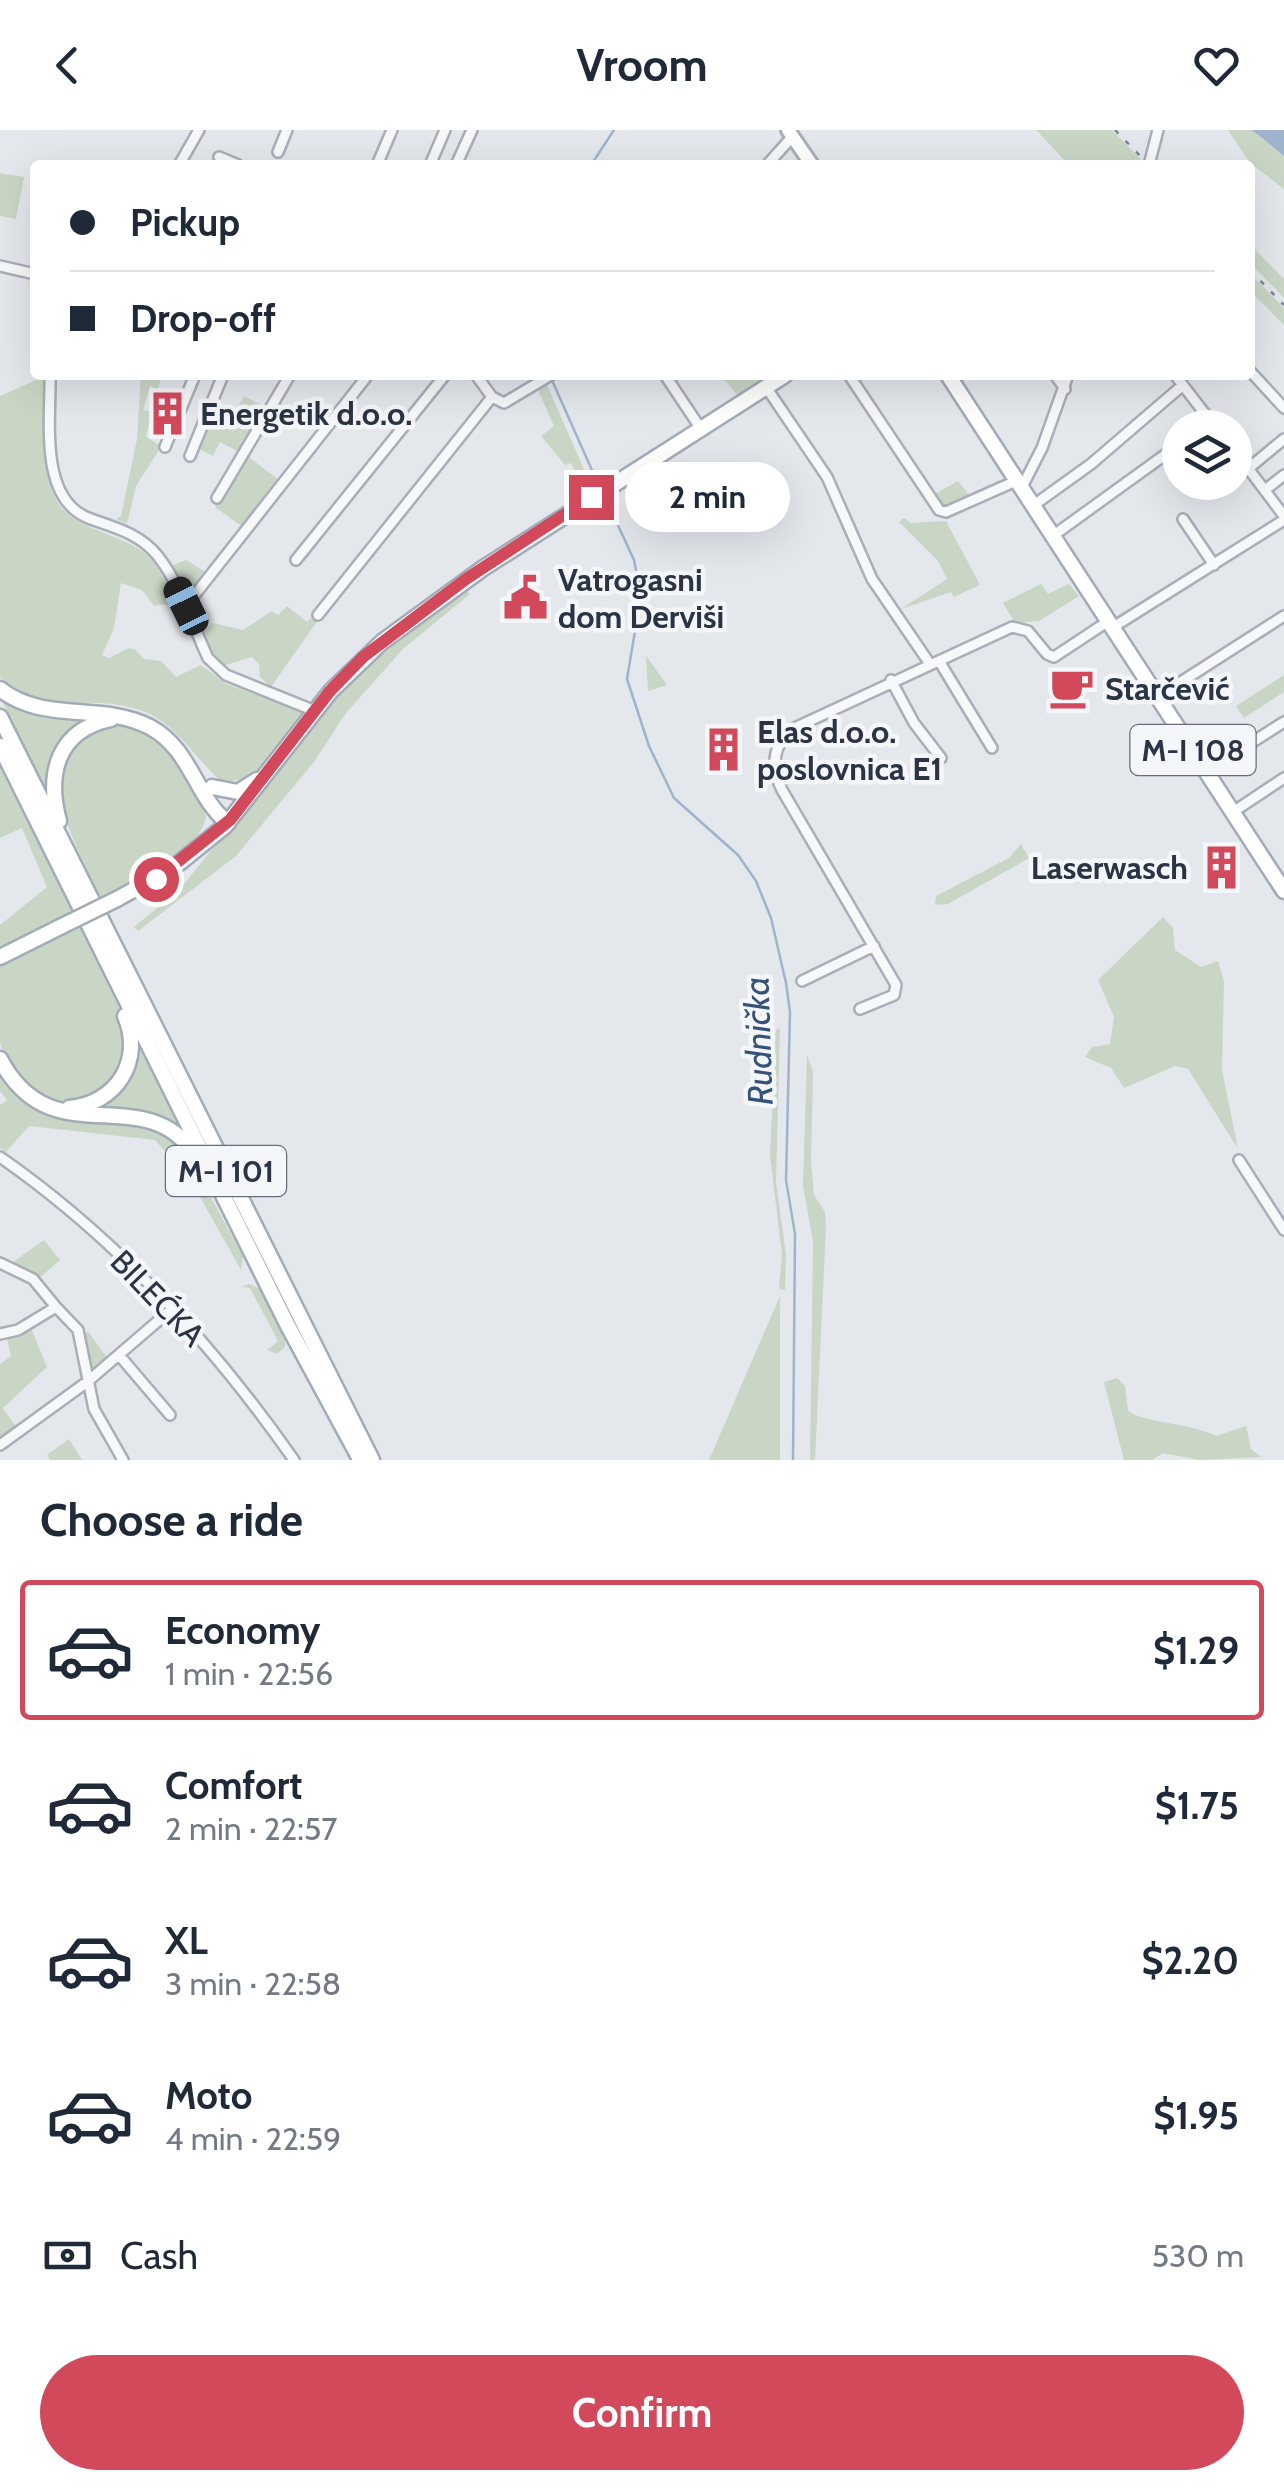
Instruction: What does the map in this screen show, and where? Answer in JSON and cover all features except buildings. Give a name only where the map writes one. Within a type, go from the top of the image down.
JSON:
[{"type":"main road","points":[[790,133],[809,160]]},
{"type":"main road","points":[[0,957],[183,861],[229,822],[314,712],[382,642],[591,497],[777,380]]},
{"type":"main road","name":"M-I 108","points":[[951,380],[1284,891]]},
{"type":"main road","points":[[0,689],[27,706],[118,718],[162,736],[202,780],[229,822]]},
{"type":"main road","name":"M-I 101","points":[[0,717],[372,1460]]},
{"type":"main road","points":[[83,882],[53,800],[55,766],[74,734],[118,718]]},
{"type":"main road","name":"M-I 101","points":[[0,746],[212,1172],[361,1460]]},
{"type":"main road","points":[[202,780],[238,792],[253,784],[280,757]]},
{"type":"main road","points":[[183,861],[207,828],[210,814],[202,780]]},
{"type":"main road","points":[[42,1105],[69,1108],[96,1103],[119,1084],[129,1062],[128,1024],[92,945],[92,933]]},
{"type":"main road","points":[[0,1059],[23,1093],[42,1105],[68,1114],[156,1122],[178,1134],[212,1172]]},
{"type":"street","points":[[182,160],[199,130]]},
{"type":"street","points":[[278,152],[286,130]]},
{"type":"street","points":[[379,160],[392,130]]},
{"type":"street","points":[[432,160],[445,130]]},
{"type":"street","points":[[458,160],[472,130]]},
{"type":"street","points":[[1150,160],[1158,130]]},
{"type":"street","points":[[771,160],[790,133]]},
{"type":"street","points":[[218,157],[226,160]]},
{"type":"street","points":[[0,266],[30,273]]},
{"type":"street","points":[[1255,376],[1284,408]]},
{"type":"street","points":[[50,380],[52,456],[63,500],[79,514],[119,527],[149,548],[186,606],[216,669],[314,712]]},
{"type":"street","points":[[165,447],[193,380]]},
{"type":"street","points":[[190,456],[221,380]]},
{"type":"street","points":[[217,498],[287,380]]},
{"type":"street","points":[[186,606],[364,380]]},
{"type":"street","points":[[296,560],[441,380]]},
{"type":"street","points":[[480,380],[492,397],[507,402],[543,380]]},
{"type":"street","points":[[672,380],[701,429]]},
{"type":"street","points":[[852,380],[941,511],[1020,483],[1067,380]]},
{"type":"street","points":[[1059,380],[1065,389]]},
{"type":"street","points":[[1034,505],[1090,464],[1181,380]]},
{"type":"street","points":[[1183,380],[1203,410]]},
{"type":"street","points":[[766,387],[828,477],[872,580],[992,748]]},
{"type":"street","points":[[318,615],[492,397]]},
{"type":"street","points":[[1252,466],[1284,439]]},
{"type":"street","points":[[1054,535],[1162,457]]},
{"type":"street","points":[[860,1009],[896,992],[894,978],[782,790],[774,760],[790,730],[1016,626],[1028,630],[1046,654],[1054,657],[1214,565],[1284,518],[1252,472]]},
{"type":"street","points":[[1265,490],[1284,475]]},
{"type":"street","points":[[1183,519],[1214,565]]},
{"type":"street","points":[[1159,696],[1284,616]]},
{"type":"street","points":[[892,680],[914,722],[941,758]]},
{"type":"street","points":[[1207,771],[1284,722]]},
{"type":"street","points":[[1233,812],[1284,778]]},
{"type":"street","points":[[802,981],[874,946]]},
{"type":"street","name":"BILEĆKA","points":[[0,1157],[94,1234],[172,1309],[294,1460]]},
{"type":"street","points":[[1238,1160],[1284,1230]]},
{"type":"street","points":[[0,1264],[32,1279],[78,1330],[98,1419],[123,1460]]},
{"type":"street","points":[[0,1334],[18,1330],[56,1307]]},
{"type":"street","points":[[0,1445],[88,1382],[172,1309]]},
{"type":"street","points":[[119,1355],[170,1415]]},
{"type":"green space","points":[[1036,130],[1112,130],[1141,160],[1064,160]]},
{"type":"green space","points":[[1228,130],[1252,130],[1284,156],[1284,189],[1255,167],[1255,160],[1248,160]]},
{"type":"green space","points":[[0,173],[24,177],[16,219],[0,216]]},
{"type":"green space","points":[[1255,249],[1284,279],[1284,298],[1255,268]]},
{"type":"green space","points":[[1255,278],[1284,308],[1284,325],[1255,296]]},
{"type":"green space","points":[[45,380],[46,465],[60,506],[82,523],[148,556],[175,603],[154,606],[142,590],[121,583],[114,628],[102,655],[109,658],[129,648],[136,650],[144,659],[161,661],[176,677],[201,665],[226,684],[301,711],[301,719],[249,779],[222,782],[171,729],[147,713],[114,704],[50,701],[18,690],[0,677],[0,396]]},
{"type":"green space","points":[[141,380],[161,380],[158,389],[150,386],[143,410],[152,412],[146,436],[161,447],[136,486],[127,524],[116,519],[121,516],[137,439]]},
{"type":"green space","points":[[725,380],[768,381],[739,397]]},
{"type":"green space","points":[[547,385],[593,490],[586,494],[571,463],[565,465],[541,436],[554,426],[538,390]]},
{"type":"green space","points":[[244,396],[266,407],[239,452],[220,442],[213,456],[195,447],[209,415],[228,425]]},
{"type":"green space","points":[[245,454],[279,480],[244,528],[215,507]]},
{"type":"green space","points":[[958,481],[970,496],[944,506],[933,495]]},
{"type":"green space","points":[[904,518],[911,523],[946,521],[980,585],[954,597],[951,592],[901,609],[947,579],[938,561],[899,522]]},
{"type":"green space","points":[[186,560],[209,574],[187,598],[171,566]]},
{"type":"green space","points":[[1041,584],[1048,594],[1069,584],[1079,596],[1039,621],[1015,623],[1003,603]]},
{"type":"green space","points":[[465,588],[470,594],[403,649],[346,713],[314,762],[236,856],[138,931],[134,927],[180,889],[359,667]]},
{"type":"green space","points":[[287,606],[307,622],[313,616],[318,620],[271,687],[260,677],[259,664],[252,657],[219,667],[212,661],[205,631],[213,623],[243,630],[272,611],[278,615]]},
{"type":"green space","points":[[647,657],[667,685],[648,691]]},
{"type":"green space","points":[[1284,675],[1284,692],[1244,718],[1236,706]]},
{"type":"green space","points":[[0,697],[98,717],[80,726],[48,792]]},
{"type":"green space","points":[[125,723],[152,739],[176,761],[195,788],[206,818],[200,832],[177,857],[101,898],[66,819],[59,792],[60,767],[69,746],[90,731]]},
{"type":"green space","points":[[0,760],[74,911],[0,947],[0,925],[47,887],[22,828],[0,838]]},
{"type":"green space","points":[[1021,844],[1029,858],[948,904],[935,905],[936,896],[1009,858]]},
{"type":"green space","points":[[1163,917],[1173,928],[1175,950],[1201,967],[1218,961],[1224,981],[1222,1070],[1238,1149],[1188,1069],[1175,1066],[1124,1088],[1111,1068],[1085,1057],[1092,1047],[1110,1044],[1114,1017],[1098,980]]},
{"type":"green space","points":[[80,924],[113,991],[125,1029],[122,1063],[110,1086],[92,1099],[70,1103],[48,1098],[27,1086],[10,1067],[0,1041],[0,964]]},
{"type":"green space","points":[[780,1028],[776,1182],[786,1255],[785,1290],[779,1289],[782,1255],[770,1155],[776,1030]]},
{"type":"green space","points":[[138,1039],[190,1141],[89,1108],[98,1104]]},
{"type":"green space","points":[[807,1055],[813,1072],[814,1195],[825,1212],[826,1227],[815,1460],[810,1460],[813,1242],[803,1185]]},
{"type":"green space","points":[[0,1066],[14,1089],[45,1112],[156,1125],[192,1158],[189,1179],[155,1140],[29,1126],[6,1152],[0,1148],[0,1105],[7,1100],[0,1091]]},
{"type":"green space","points":[[202,1181],[243,1256],[241,1270],[192,1183]]},
{"type":"green space","points":[[44,1240],[60,1260],[38,1279],[12,1263]]},
{"type":"green space","points":[[249,1284],[265,1291],[285,1335],[285,1347],[277,1354],[267,1350],[278,1341],[250,1288],[242,1287]]},
{"type":"green space","points":[[780,1296],[780,1460],[709,1460]]},
{"type":"green space","points":[[31,1328],[47,1367],[3,1408],[17,1428],[0,1440],[0,1364],[11,1356],[7,1338]]},
{"type":"green space","points":[[88,1331],[107,1358],[90,1372],[83,1336]]},
{"type":"green space","points":[[1117,1378],[1125,1386],[1128,1411],[1216,1436],[1246,1426],[1251,1449],[1261,1457],[1199,1460],[1163,1453],[1152,1460],[1124,1460],[1104,1382]]},
{"type":"green space","points":[[69,1439],[82,1460],[50,1460],[47,1455]]},
{"type":"water","points":[[1252,130],[1284,130],[1284,156]]},
{"type":"waterway","name":"Rudnička","points":[[594,160],[614,130]]},
{"type":"waterway","name":"Rudnička","points":[[552,380],[599,486]]},
{"type":"waterway","name":"Rudnička","points":[[604,495],[634,560],[641,595],[627,679],[649,746],[674,798],[738,855],[756,881],[771,918],[786,983],[790,1012],[786,1180],[795,1234],[793,1460]]},
{"type":"railway","points":[[1115,130],[1144,160]]},
{"type":"railway","points":[[1255,275],[1284,305]]},
{"type":"place","name":"Energetik d.o.o.","points":[[167,413]]},
{"type":"place","name":"Vatrogasni dom Derviši","points":[[525,597]]},
{"type":"place","name":"Starčević","points":[[1072,688]]},
{"type":"place","name":"Elas d.o.o. poslovnica E1","points":[[724,749]]},
{"type":"place","name":"Laserwasch","points":[[1221,867]]},
{"type":"route","points":[[156,879],[230,820],[330,691],[363,657],[466,579],[591,497]]}]
